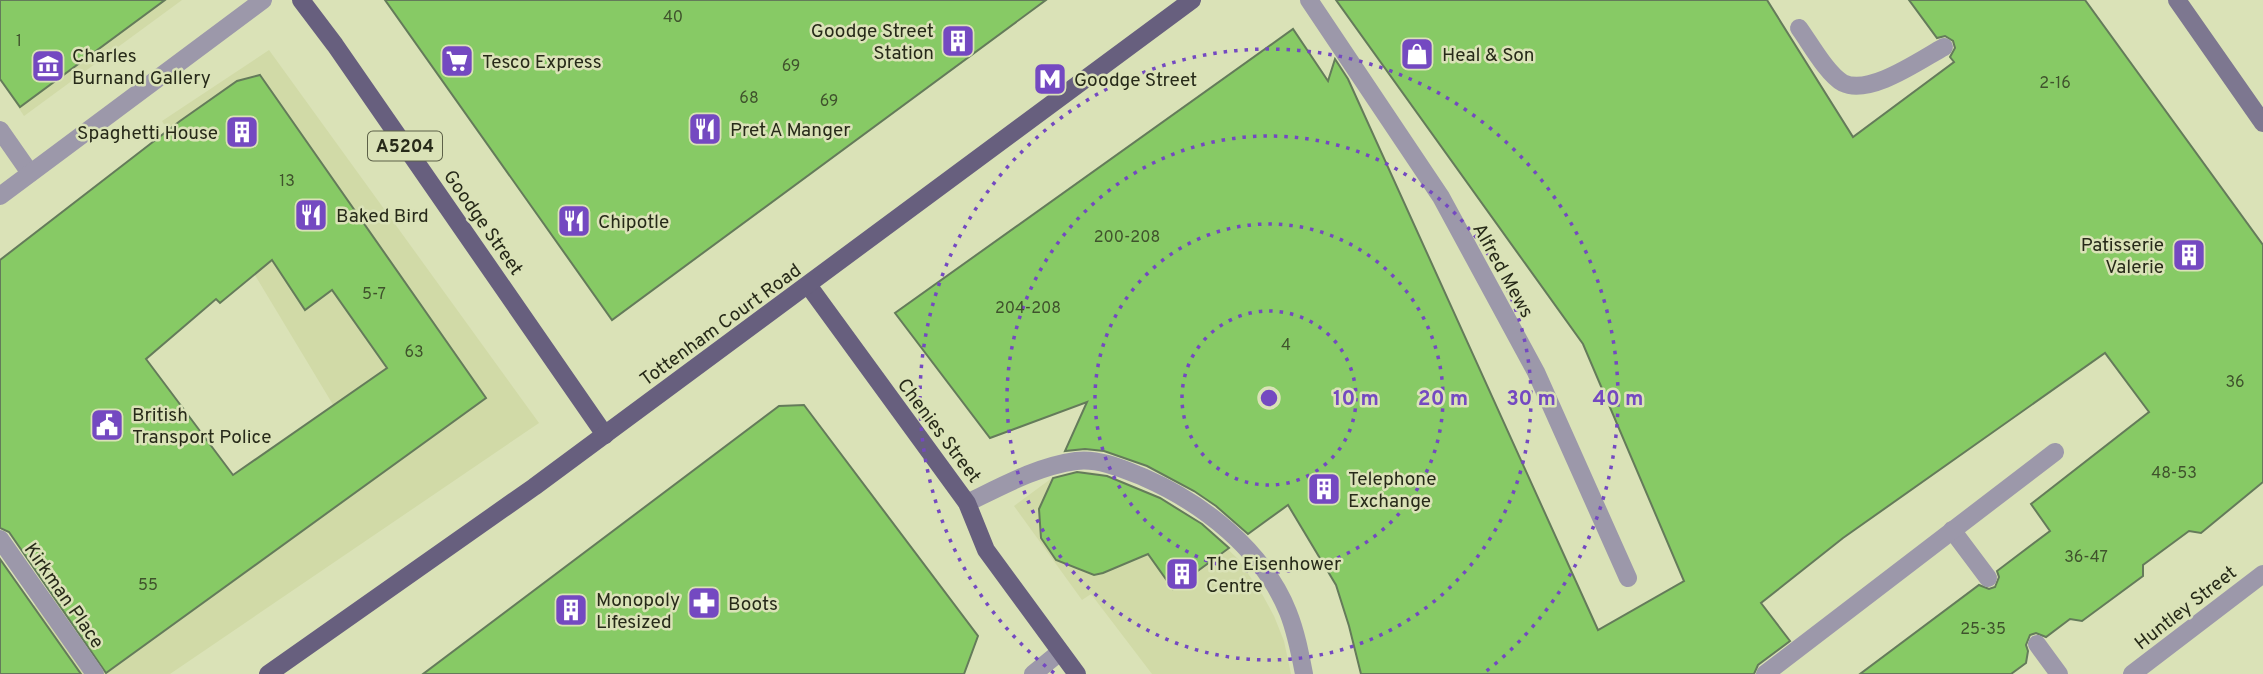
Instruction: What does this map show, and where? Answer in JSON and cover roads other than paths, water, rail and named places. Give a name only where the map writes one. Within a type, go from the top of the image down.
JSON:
[{"type":"main road","name":"Goodge Street","points":[[301,0],[343,56],[605,435]]},
{"type":"main road","name":"Tottenham Court Road","points":[[268,674],[605,435],[1192,0]]},
{"type":"main road","name":"Chenies Street","points":[[808,285],[967,503],[986,550],[1077,674]]},
{"type":"street","points":[[0,196],[263,0]]},
{"type":"street","name":"Alfred Mews","points":[[1309,0],[1441,197],[1536,372],[1628,578]]},
{"type":"street","points":[[2177,0],[2263,123]]},
{"type":"street","points":[[1799,28],[1833,75],[1844,83],[1856,86],[1890,77],[1944,47]]},
{"type":"street","points":[[0,130],[30,173]]},
{"type":"street","points":[[1765,674],[2055,452]]},
{"type":"street","points":[[967,503],[1035,471],[1079,461],[1122,468],[1157,483],[1194,504],[1227,529],[1264,571],[1287,611],[1298,641],[1304,674]]},
{"type":"street","points":[[1952,530],[1988,578]]},
{"type":"street","name":"Kirkman Place","points":[[0,539],[95,674]]},
{"type":"street","name":"Huntley Street","points":[[2132,674],[2263,573]]},
{"type":"street","points":[[2037,644],[2059,674]]},
{"type":"street","points":[[1033,674],[1060,652]]},
{"type":"place","name":"Goodge Street Station","points":[[958,41]]},
{"type":"place","name":"Heal & Son","points":[[1417,54]]},
{"type":"place","name":"Tesco Express","points":[[457,61]]},
{"type":"place","name":"Charles Burnand Gallery","points":[[48,66]]},
{"type":"place","name":"Goodge Street","points":[[1050,79]]},
{"type":"place","name":"Pret A Manger","points":[[705,129]]},
{"type":"place","name":"Spaghetti House","points":[[242,132]]},
{"type":"place","name":"Baked Bird","points":[[311,215]]},
{"type":"place","name":"Chipotle","points":[[574,221]]},
{"type":"place","name":"Patisserie Valerie","points":[[2189,255]]},
{"type":"place","name":"British Transport Police","points":[[107,425]]},
{"type":"place","name":"Telephone Exchange","points":[[1324,489]]},
{"type":"place","name":"The Eisenhower Centre","points":[[1182,574]]},
{"type":"place","name":"Boots","points":[[704,603]]},
{"type":"place","name":"Monopoly Lifesized","points":[[571,610]]}]
